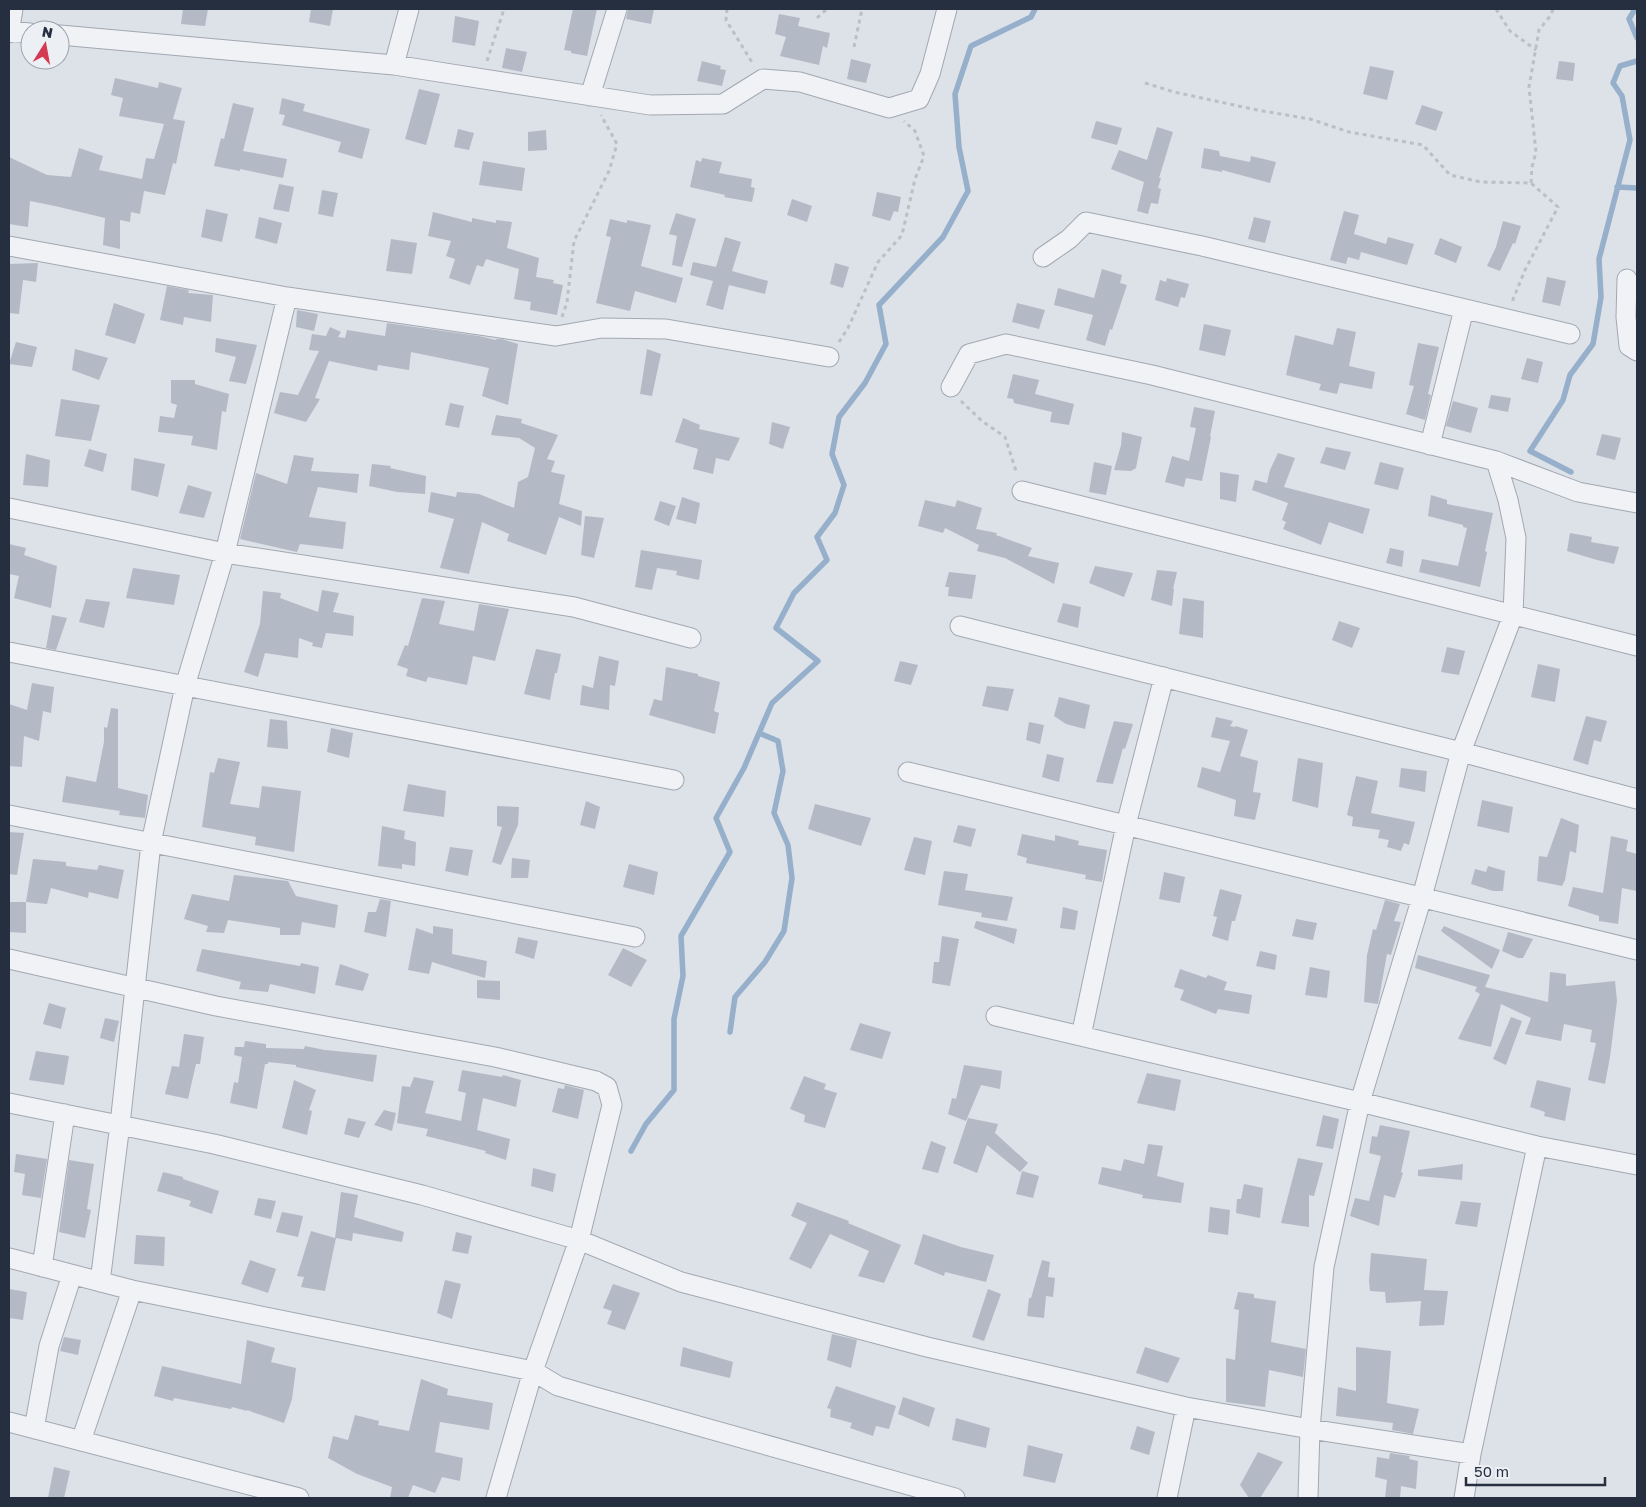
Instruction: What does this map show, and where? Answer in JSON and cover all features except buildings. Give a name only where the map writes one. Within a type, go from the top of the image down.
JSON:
[{"type":"street","points":[[9,31],[13,9]]},
{"type":"street","points":[[394,65],[409,9]]},
{"type":"street","points":[[590,96],[617,9]]},
{"type":"street","points":[[70,36],[394,65],[650,105],[723,104],[763,79],[800,82],[889,108],[919,99],[930,74],[947,9]]},
{"type":"street","points":[[1043,257],[1069,239],[1086,222],[1202,246],[1570,334]]},
{"type":"street","points":[[9,246],[287,297],[556,336],[602,328],[666,329],[828,357]]},
{"type":"street","points":[[1627,279],[1626,317],[1629,346],[1637,351]]},
{"type":"street","points":[[100,1282],[120,1124],[151,843],[185,686],[225,553],[287,297]]},
{"type":"street","points":[[1430,445],[1464,309]]},
{"type":"street","points":[[951,387],[969,354],[1006,344],[1152,375],[1496,461],[1578,492],[1637,502]]},
{"type":"street","points":[[1308,1498],[1310,1429],[1324,1267],[1360,1102],[1422,897],[1460,752],[1513,615],[1516,538],[1508,500],[1496,461]]},
{"type":"street","points":[[1022,491],[1637,646]]},
{"type":"street","points":[[9,508],[225,553],[574,607],[691,638]]},
{"type":"street","points":[[960,626],[1460,752],[1637,799]]},
{"type":"street","points":[[9,652],[674,780]]},
{"type":"street","points":[[1080,1036],[1126,825],[1164,678]]},
{"type":"street","points":[[908,772],[1637,950]]},
{"type":"street","points":[[9,816],[635,937]]},
{"type":"street","points":[[9,959],[226,1008],[495,1057],[596,1081],[606,1087],[612,1105],[579,1240],[533,1371],[496,1498]]},
{"type":"street","points":[[996,1016],[1537,1146],[1637,1165]]},
{"type":"street","points":[[9,1103],[214,1144],[422,1195],[579,1240],[680,1282],[927,1346],[1186,1407],[1310,1429],[1471,1454]]},
{"type":"street","points":[[42,1267],[65,1114]]},
{"type":"street","points":[[1464,1498],[1471,1454],[1537,1146]]},
{"type":"street","points":[[9,1258],[132,1290],[533,1371],[558,1386],[955,1498]]},
{"type":"street","points":[[34,1429],[49,1346],[72,1275]]},
{"type":"street","points":[[81,1442],[132,1290]]},
{"type":"street","points":[[1166,1498],[1186,1407]]},
{"type":"street","points":[[9,1422],[299,1498]]},
{"type":"path","points":[[482,79],[504,9]]},
{"type":"path","points":[[727,9],[726,20],[763,79]]},
{"type":"path","points":[[817,18],[827,9]]},
{"type":"path","points":[[854,47],[862,9]]},
{"type":"path","points":[[1496,9],[1510,31],[1536,50]]},
{"type":"path","points":[[1531,184],[1532,167],[1536,152],[1529,88],[1539,30],[1554,9]]},
{"type":"path","points":[[1145,83],[1222,103],[1310,119],[1348,132],[1423,145],[1450,175],[1481,182],[1531,184],[1558,207],[1525,270],[1506,318]]},
{"type":"path","points":[[556,336],[568,302],[574,241],[609,170],[617,144],[590,96]]},
{"type":"path","points":[[828,357],[848,328],[878,262],[902,235],[915,179],[924,156],[915,131],[889,108]]},
{"type":"path","points":[[951,387],[963,404],[982,421],[1005,437],[1022,491]]},
{"type":"waterway","points":[[631,1151],[646,1124],[674,1090],[674,1019],[683,976],[681,936],[730,852],[716,818],[744,768],[772,703],[818,661],[776,628],[794,593],[827,560],[817,537],[835,513],[844,485],[832,454],[839,417],[865,383],[886,344],[879,305],[943,237],[968,191],[959,147],[955,94],[971,46],[1031,17],[1035,9]]},
{"type":"waterway","points":[[1635,9],[1629,19],[1637,38]]},
{"type":"waterway","points":[[1571,472],[1530,451],[1563,400],[1570,375],[1593,344],[1601,297],[1599,259],[1630,140],[1622,96],[1613,83],[1620,66],[1637,61]]},
{"type":"waterway","points":[[1617,187],[1637,188]]},
{"type":"waterway","points":[[730,1032],[735,997],[765,962],[784,931],[792,878],[788,845],[774,813],[783,771],[778,741],[759,733]]}]
